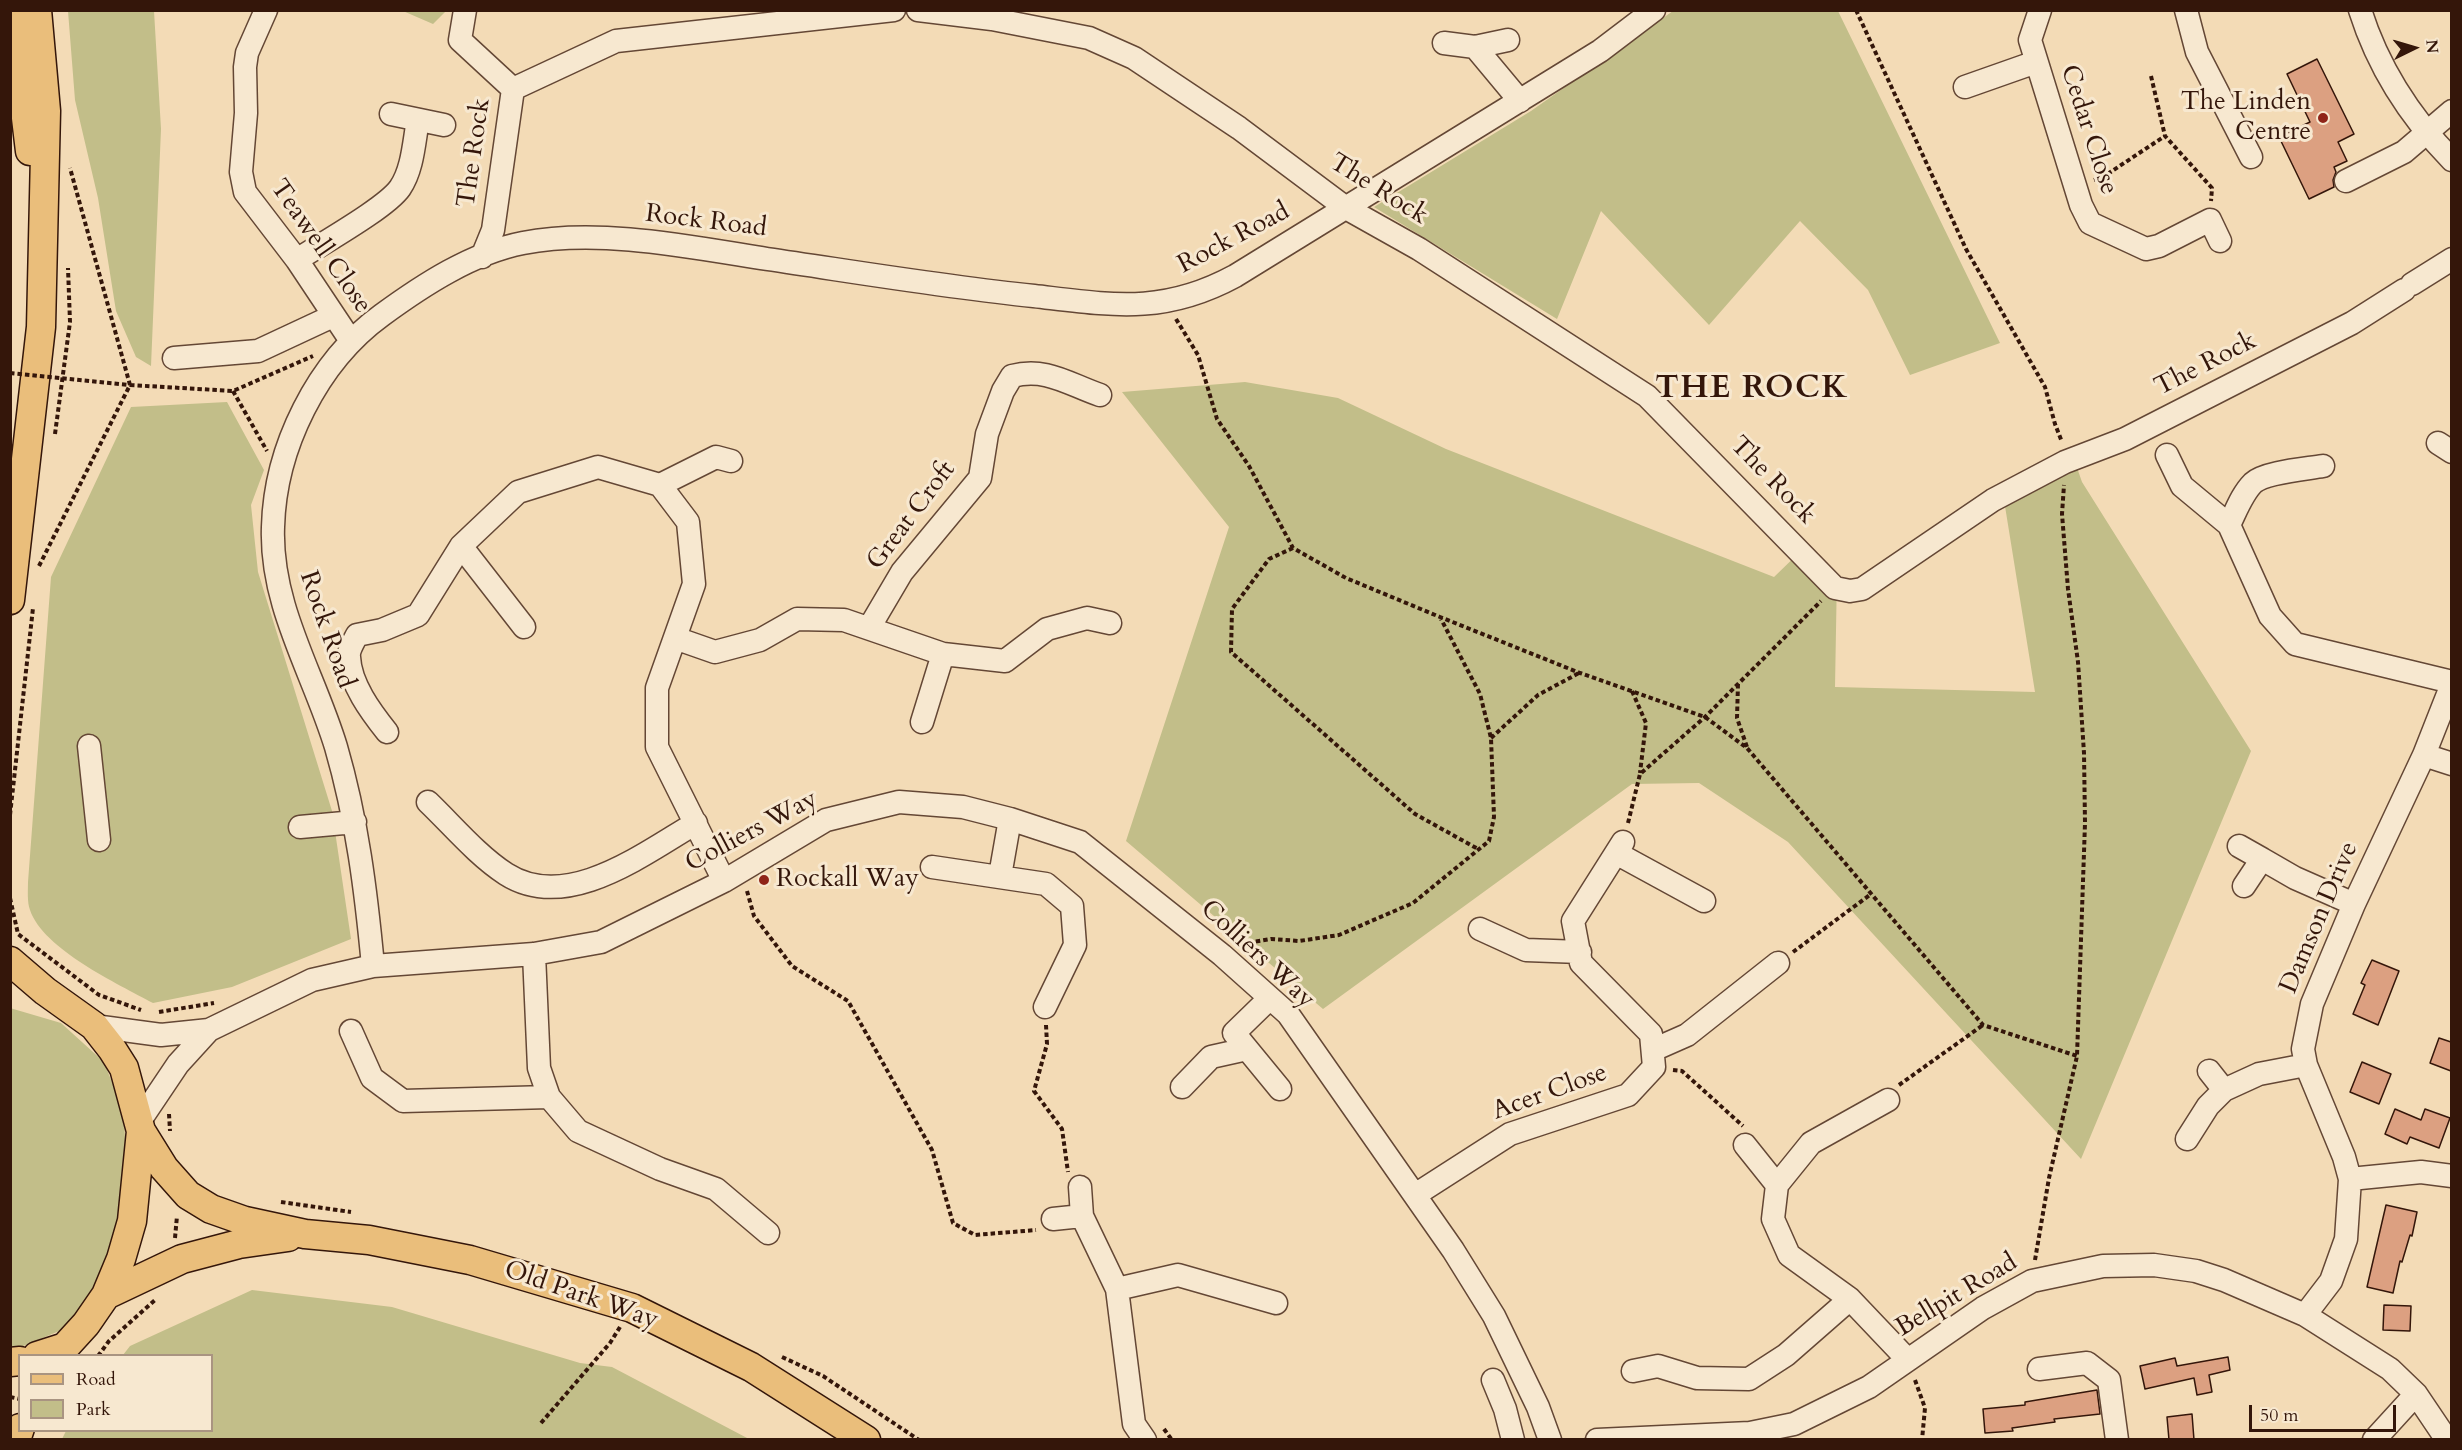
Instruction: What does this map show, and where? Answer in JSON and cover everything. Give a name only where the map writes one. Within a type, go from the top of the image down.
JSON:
[{"type":"main road","points":[[13,10],[42,251]]},
{"type":"main road","points":[[10,600],[41,327],[46,111],[38,10]]},
{"type":"main road","points":[[10,961],[45,991],[94,1026],[124,1068],[140,1126],[132,1221],[121,1258],[106,1295],[86,1324],[62,1351],[47,1354]]},
{"type":"main road","points":[[10,988],[45,991]]},
{"type":"main road","name":"Old Park Way","points":[[140,1126],[164,1168],[188,1195],[211,1209],[245,1221],[305,1234],[369,1240],[470,1260],[632,1308],[751,1367],[866,1440]]},
{"type":"main road","name":"Old Park Way","points":[[106,1295],[182,1259],[238,1244],[305,1234]]},
{"type":"street","name":"Teawell Close","points":[[266,10],[247,52],[245,67],[246,112],[241,172],[245,192],[297,260],[351,341]]},
{"type":"street","points":[[465,10],[460,39],[513,89]]},
{"type":"street","name":"The Rock","points":[[482,256],[492,231],[513,89],[616,41],[894,10]]},
{"type":"street","name":"The Rock","points":[[918,10],[993,19],[1089,38],[1134,58],[1239,128],[1346,208],[1419,249],[1647,396],[1835,588],[1850,591],[1862,589],[1993,500],[2065,462],[2125,439],[2352,323],[2451,259]]},
{"type":"street","name":"Rock Road","points":[[373,966],[355,822],[331,732],[290,624],[277,582],[273,524],[280,476],[305,408],[323,378],[351,341],[395,305],[439,278],[482,256],[520,244],[564,238],[645,242],[985,291],[1103,303],[1166,303],[1196,295],[1235,276],[1600,51],[1654,10]]},
{"type":"street","name":"Cedar Close","points":[[2040,10],[2030,40],[2075,187],[2090,223],[2146,249],[2159,246],[2210,220]]},
{"type":"street","points":[[2186,10],[2197,52],[2251,157]]},
{"type":"street","points":[[2360,10],[2383,67],[2401,97],[2451,160]]},
{"type":"street","points":[[1444,43],[1475,47],[1508,40]]},
{"type":"street","points":[[1475,47],[1520,101]]},
{"type":"street","points":[[1965,87],[2036,62]]},
{"type":"street","points":[[2346,181],[2404,152],[2451,111]]},
{"type":"street","points":[[391,114],[444,125]]},
{"type":"street","points":[[297,260],[385,202],[400,188],[406,176],[418,120]]},
{"type":"street","points":[[2210,220],[2220,241]]},
{"type":"street","points":[[174,358],[258,351],[333,316]]},
{"type":"street","name":"Great Croft","points":[[869,628],[902,572],[980,478],[987,434],[1003,392],[1012,376],[1029,372],[1052,375],[1100,395]]},
{"type":"street","points":[[2167,455],[2182,486],[2229,525],[2270,616],[2295,644],[2451,683]]},
{"type":"street","points":[[660,485],[716,457],[731,461]]},
{"type":"street","points":[[2229,525],[2254,481],[2323,466]]},
{"type":"street","points":[[387,732],[371,712],[356,682],[348,655],[357,635],[382,630],[418,615],[460,546],[518,492],[598,467],[660,485],[688,522],[694,584],[657,688],[657,747],[696,823],[733,875]]},
{"type":"street","points":[[460,546],[524,627]]},
{"type":"street","points":[[675,638],[715,652],[760,640],[797,619],[844,620],[943,654],[1005,661],[1047,629],[1087,618],[1110,623]]},
{"type":"street","points":[[922,722],[943,654]]},
{"type":"street","name":"Damson Drive","points":[[2305,1315],[2331,1281],[2346,1239],[2350,1179],[2344,1157],[2306,1065],[2303,1049],[2312,1004],[2354,904],[2424,755],[2451,683]]},
{"type":"street","points":[[89,746],[99,840]]},
{"type":"street","points":[[2424,755],[2451,764]]},
{"type":"street","points":[[428,802],[483,856],[507,875],[535,887],[573,885],[613,873],[696,823]]},
{"type":"street","name":"Colliers Way","points":[[140,1126],[174,1070],[209,1030],[312,980],[373,966],[534,954],[602,942],[733,875],[826,820],[899,802],[963,807],[1010,819],[1080,842],[1222,955],[1288,1014],[1453,1250],[1494,1316],[1538,1407],[1550,1440]]},
{"type":"street","points":[[1000,876],[1010,819]]},
{"type":"street","points":[[300,827],[355,822]]},
{"type":"street","points":[[2239,846],[2295,878],[2354,904]]},
{"type":"street","points":[[1653,1059],[1651,1034],[1581,963],[1573,921],[1620,847],[1704,901]]},
{"type":"street","points":[[2244,886],[2262,859]]},
{"type":"street","points":[[932,867],[1046,884],[1072,906],[1075,945],[1045,1007]]},
{"type":"street","points":[[1480,929],[1526,950],[1580,952]]},
{"type":"street","points":[[534,954],[539,1068],[549,1097],[578,1131],[660,1169],[716,1190],[768,1233]]},
{"type":"street","points":[[1653,1059],[1778,963]]},
{"type":"street","points":[[1269,998],[1234,1033],[1280,1089]]},
{"type":"street","points":[[94,1026],[161,1035],[209,1030]]},
{"type":"street","points":[[351,1030],[372,1078],[403,1101],[549,1097]]},
{"type":"street","points":[[1182,1087],[1211,1057],[1247,1049]]},
{"type":"street","name":"Acer Close","points":[[1415,1195],[1510,1134],[1628,1095],[1653,1059]]},
{"type":"street","points":[[2187,1139],[2216,1098],[2259,1074],[2306,1065]]},
{"type":"street","points":[[2209,1071],[2216,1098]]},
{"type":"street","points":[[1888,1100],[1811,1143],[1778,1185],[1773,1219],[1789,1256],[1850,1299],[1907,1359]]},
{"type":"street","points":[[1747,1138],[1778,1185]]},
{"type":"street","points":[[2350,1179],[2421,1172],[2451,1176]]},
{"type":"street","points":[[1080,1187],[1082,1216],[1117,1289],[1134,1424],[1145,1440]]},
{"type":"street","points":[[1053,1219],[1082,1216]]},
{"type":"street","name":"Bellpit Road","points":[[1597,1440],[1750,1432],[1795,1432],[1869,1387],[1983,1308],[2032,1281],[2103,1266],[2154,1265],[2196,1271],[2224,1280],[2305,1315],[2390,1369],[2416,1394],[2447,1440]]},
{"type":"street","points":[[1117,1289],[1178,1275],[1276,1303]]},
{"type":"street","points":[[1633,1371],[1658,1366],[1697,1378],[1749,1379],[1786,1355],[1850,1299]]},
{"type":"street","points":[[2039,1369],[2087,1363],[2109,1380],[2117,1440]]},
{"type":"street","points":[[1493,1380],[1505,1409],[1513,1440]]},
{"type":"street","points":[[2374,1440],[2416,1394]]},
{"type":"path","points":[[1856,10],[1966,249],[2045,387],[2055,424],[2066,451],[2062,514],[2081,700],[2085,823],[2077,1056],[2049,1178],[2032,1281]]},
{"type":"path","points":[[2151,76],[2165,136],[2212,188],[2210,220]]},
{"type":"path","points":[[2075,187],[2103,177],[2165,136]]},
{"type":"path","points":[[37,568],[130,385],[67,158]]},
{"type":"path","points":[[1166,303],[1198,355],[1217,419],[1249,466],[1293,548],[1346,578],[1440,617],[1580,673],[1705,717],[1747,748],[1983,1025],[2077,1056]]},
{"type":"path","points":[[10,374],[130,385],[233,391],[314,356]]},
{"type":"path","points":[[233,391],[280,476]]},
{"type":"path","points":[[1293,548],[1269,559],[1232,609],[1231,652],[1415,814],[1478,849]]},
{"type":"path","points":[[1640,774],[1705,717],[1835,588]]},
{"type":"path","points":[[1222,955],[1244,943],[1271,939],[1299,941],[1339,935],[1413,903],[1489,841],[1494,818],[1491,738],[1480,694],[1440,617]]},
{"type":"path","points":[[1491,738],[1538,695],[1580,673]]},
{"type":"path","points":[[1738,684],[1737,717],[1747,748]]},
{"type":"path","points":[[1620,847],[1640,774],[1646,723],[1632,691]]},
{"type":"path","points":[[733,875],[754,916],[792,966],[848,1001],[932,1150],[953,1223],[975,1235],[1049,1229],[1053,1219]]},
{"type":"path","points":[[1778,963],[1871,894]]},
{"type":"path","points":[[10,898],[18,934],[99,995],[151,1014]]},
{"type":"path","points":[[1045,1007],[1047,1044],[1034,1091],[1062,1129],[1069,1180],[1080,1187]]},
{"type":"path","points":[[1888,1100],[1900,1084],[1983,1025]]},
{"type":"path","points":[[1653,1059],[1682,1071],[1747,1138]]},
{"type":"path","points":[[541,1423],[610,1343],[632,1308]]},
{"type":"path","points":[[1907,1359],[1924,1408],[1922,1440]]},
{"type":"green space","points":[[446,10],[433,24],[403,11]]},
{"type":"green space","points":[[68,11],[154,11],[161,129],[151,366],[136,357],[116,311],[98,198],[75,100]]},
{"type":"green space","points":[[1673,11],[1838,11],[2000,343],[1910,375],[1868,290],[1800,221],[1709,325],[1601,211],[1557,319],[1374,207],[1531,111]]},
{"type":"green space","points":[[1245,382],[1338,398],[1446,449],[1774,577],[1806,546],[1837,573],[1835,687],[2035,692],[2004,500],[2075,462],[2082,482],[2251,751],[2081,1159],[1788,842],[1699,783],[1632,784],[1323,1009],[1126,841],[1229,527],[1122,392]]},
{"type":"green space","points":[[227,402],[264,470],[251,505],[258,572],[332,811],[351,939],[232,987],[153,1003],[102,976],[65,952],[38,924],[29,907],[28,882],[51,577],[131,407]]},
{"type":"green space","points":[[10,1008],[61,1023],[104,1062],[124,1113],[126,1165],[122,1218],[89,1305],[64,1329],[16,1349],[10,1349]]},
{"type":"green space","points":[[252,1290],[392,1307],[580,1363],[612,1367],[749,1439],[62,1439],[66,1432],[213,1432],[213,1354],[124,1354],[130,1346]]},
{"type":"building","points":[[2317,59],[2354,134],[2338,142],[2347,161],[2334,167],[2336,172],[2333,180],[2334,187],[2309,199],[2279,137],[2310,122],[2287,74]]},
{"type":"building","points":[[2372,960],[2399,971],[2378,1025],[2353,1014],[2365,985],[2361,983]]},
{"type":"building","points":[[2439,1038],[2451,1042],[2451,1071],[2430,1063]]},
{"type":"building","points":[[2362,1062],[2391,1074],[2379,1104],[2350,1092]]},
{"type":"building","points":[[2395,1109],[2421,1120],[2425,1109],[2450,1118],[2439,1148],[2410,1137],[2407,1144],[2385,1134]]},
{"type":"building","points":[[2386,1205],[2417,1212],[2412,1236],[2410,1235],[2402,1262],[2400,1261],[2393,1293],[2367,1287]]},
{"type":"building","points":[[2384,1305],[2411,1306],[2410,1331],[2383,1330]]},
{"type":"building","points":[[2228,1357],[2230,1370],[2209,1375],[2212,1392],[2197,1395],[2194,1378],[2145,1389],[2140,1366],[2175,1358],[2177,1366]]},
{"type":"building","points":[[2097,1390],[2100,1414],[2054,1419],[2055,1422],[2012,1428],[2013,1431],[1985,1433],[1983,1409],[2025,1405],[2025,1402]]},
{"type":"building","points":[[2192,1414],[2194,1440],[2169,1440],[2167,1417]]},
{"type":"place","name":"The Linden Centre","points":[[2323,118]]},
{"type":"place","name":"Rockall Way","points":[[764,880]]},
{"type":"district","name":"THE ROCK","points":[[1752,390]]}]
